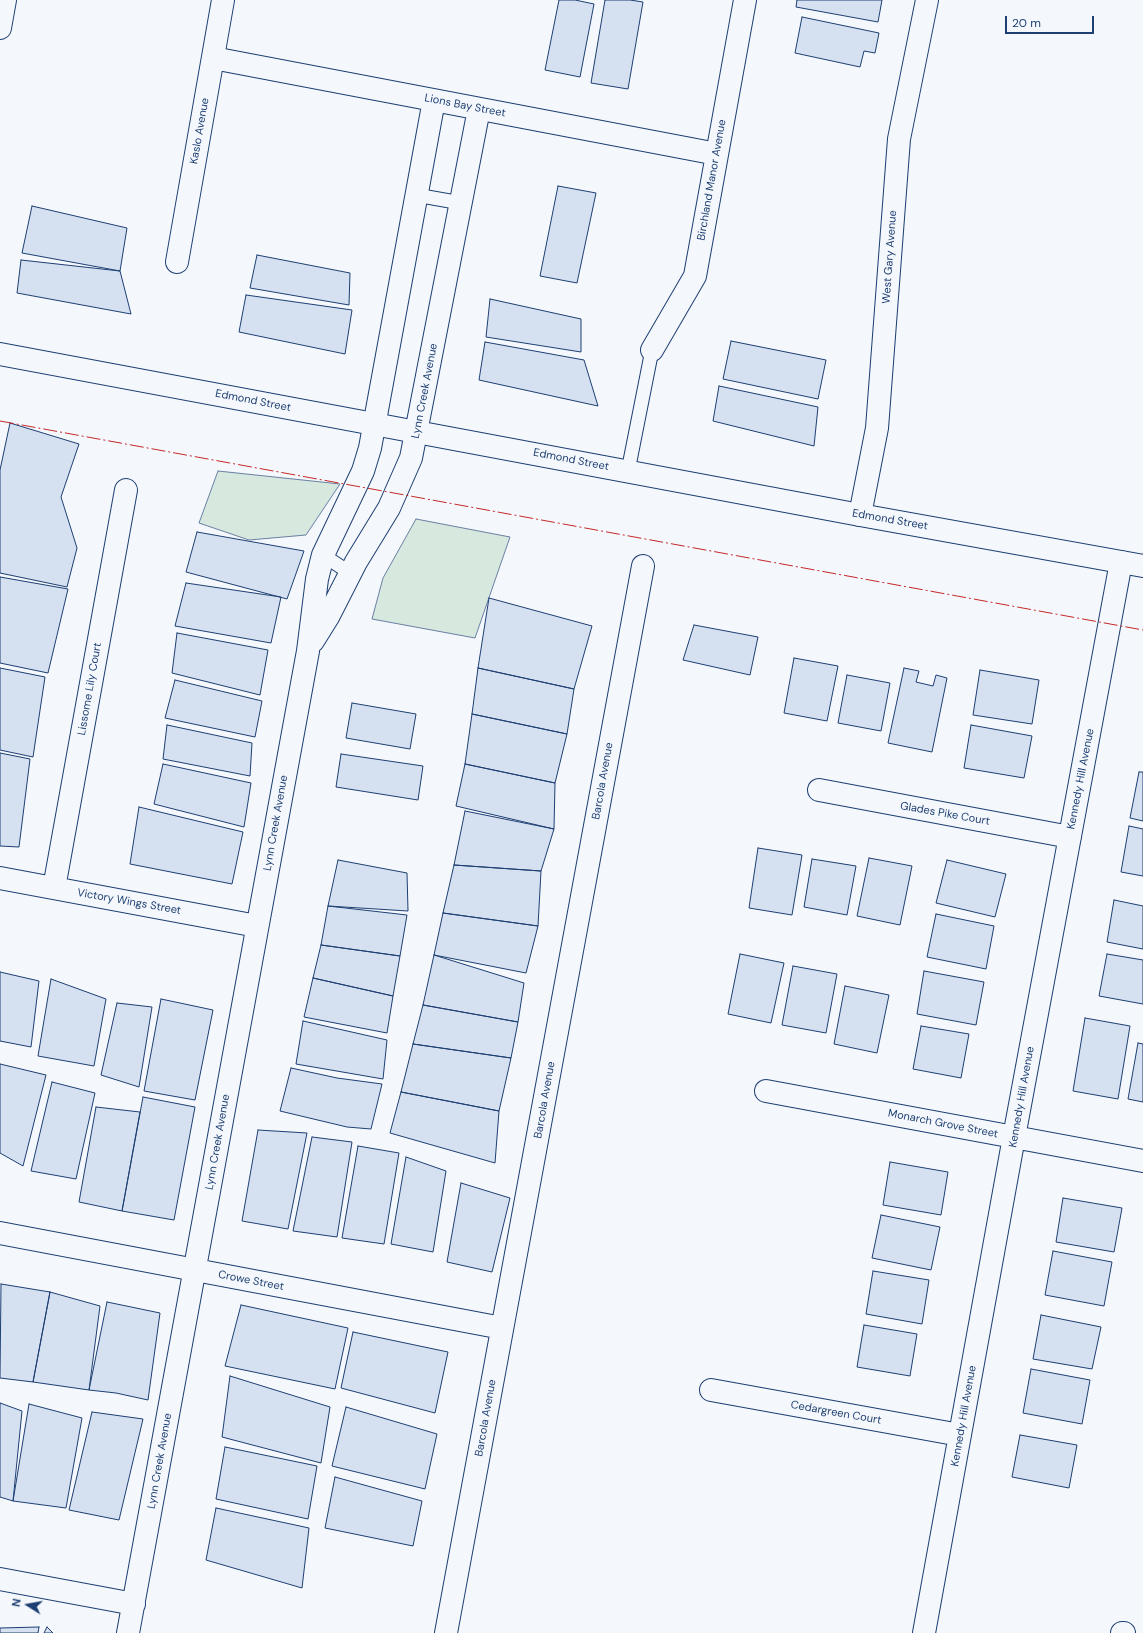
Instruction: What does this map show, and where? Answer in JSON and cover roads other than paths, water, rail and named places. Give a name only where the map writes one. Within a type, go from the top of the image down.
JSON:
[{"type":"street","points":[[0,28],[5,0]]},
{"type":"street","name":"Kaslo Avenue","points":[[178,262],[223,0]]},
{"type":"street","name":"Birchland Manor Avenue","points":[[652,350],[695,276],[745,0]]},
{"type":"street","name":"West Gary Avenue","points":[[860,515],[877,428],[899,139],[927,0]]},
{"type":"street","name":"Lions Bay Street","points":[[213,58],[717,154]]},
{"type":"street","name":"Lynn Creek Avenue","points":[[128,1633],[308,651],[317,579],[323,555],[363,471],[370,448],[434,100]]},
{"type":"street","name":"Lynn Creek Avenue","points":[[308,651],[350,573],[389,508],[411,458],[479,109]]},
{"type":"street","name":"Edmond Street","points":[[0,354],[860,515],[1143,566]]},
{"type":"street","name":"Lissome Lily Court","points":[[54,888],[126,490]]},
{"type":"street","name":"Kennedy Hill Avenue","points":[[924,1633],[1014,1137],[1121,562]]},
{"type":"street","name":"Barcola Avenue","points":[[446,1633],[643,566]]},
{"type":"street","name":"Glades Pike Court","points":[[819,790],[1070,837]]},
{"type":"street","name":"Victory Wings Street","points":[[0,878],[257,926]]},
{"type":"street","name":"Monarch Grove Street","points":[[766,1091],[1143,1161]]},
{"type":"street","name":"Crowe Street","points":[[0,1234],[502,1328]]},
{"type":"street","name":"Cedargreen Court","points":[[711,1390],[960,1435]]},
{"type":"street","points":[[0,1579],[134,1604]]},
{"type":"lane","points":[[416,195],[461,203]]},
{"type":"lane","points":[[628,471],[652,350]]},
{"type":"lane","points":[[323,555],[350,573]]}]
